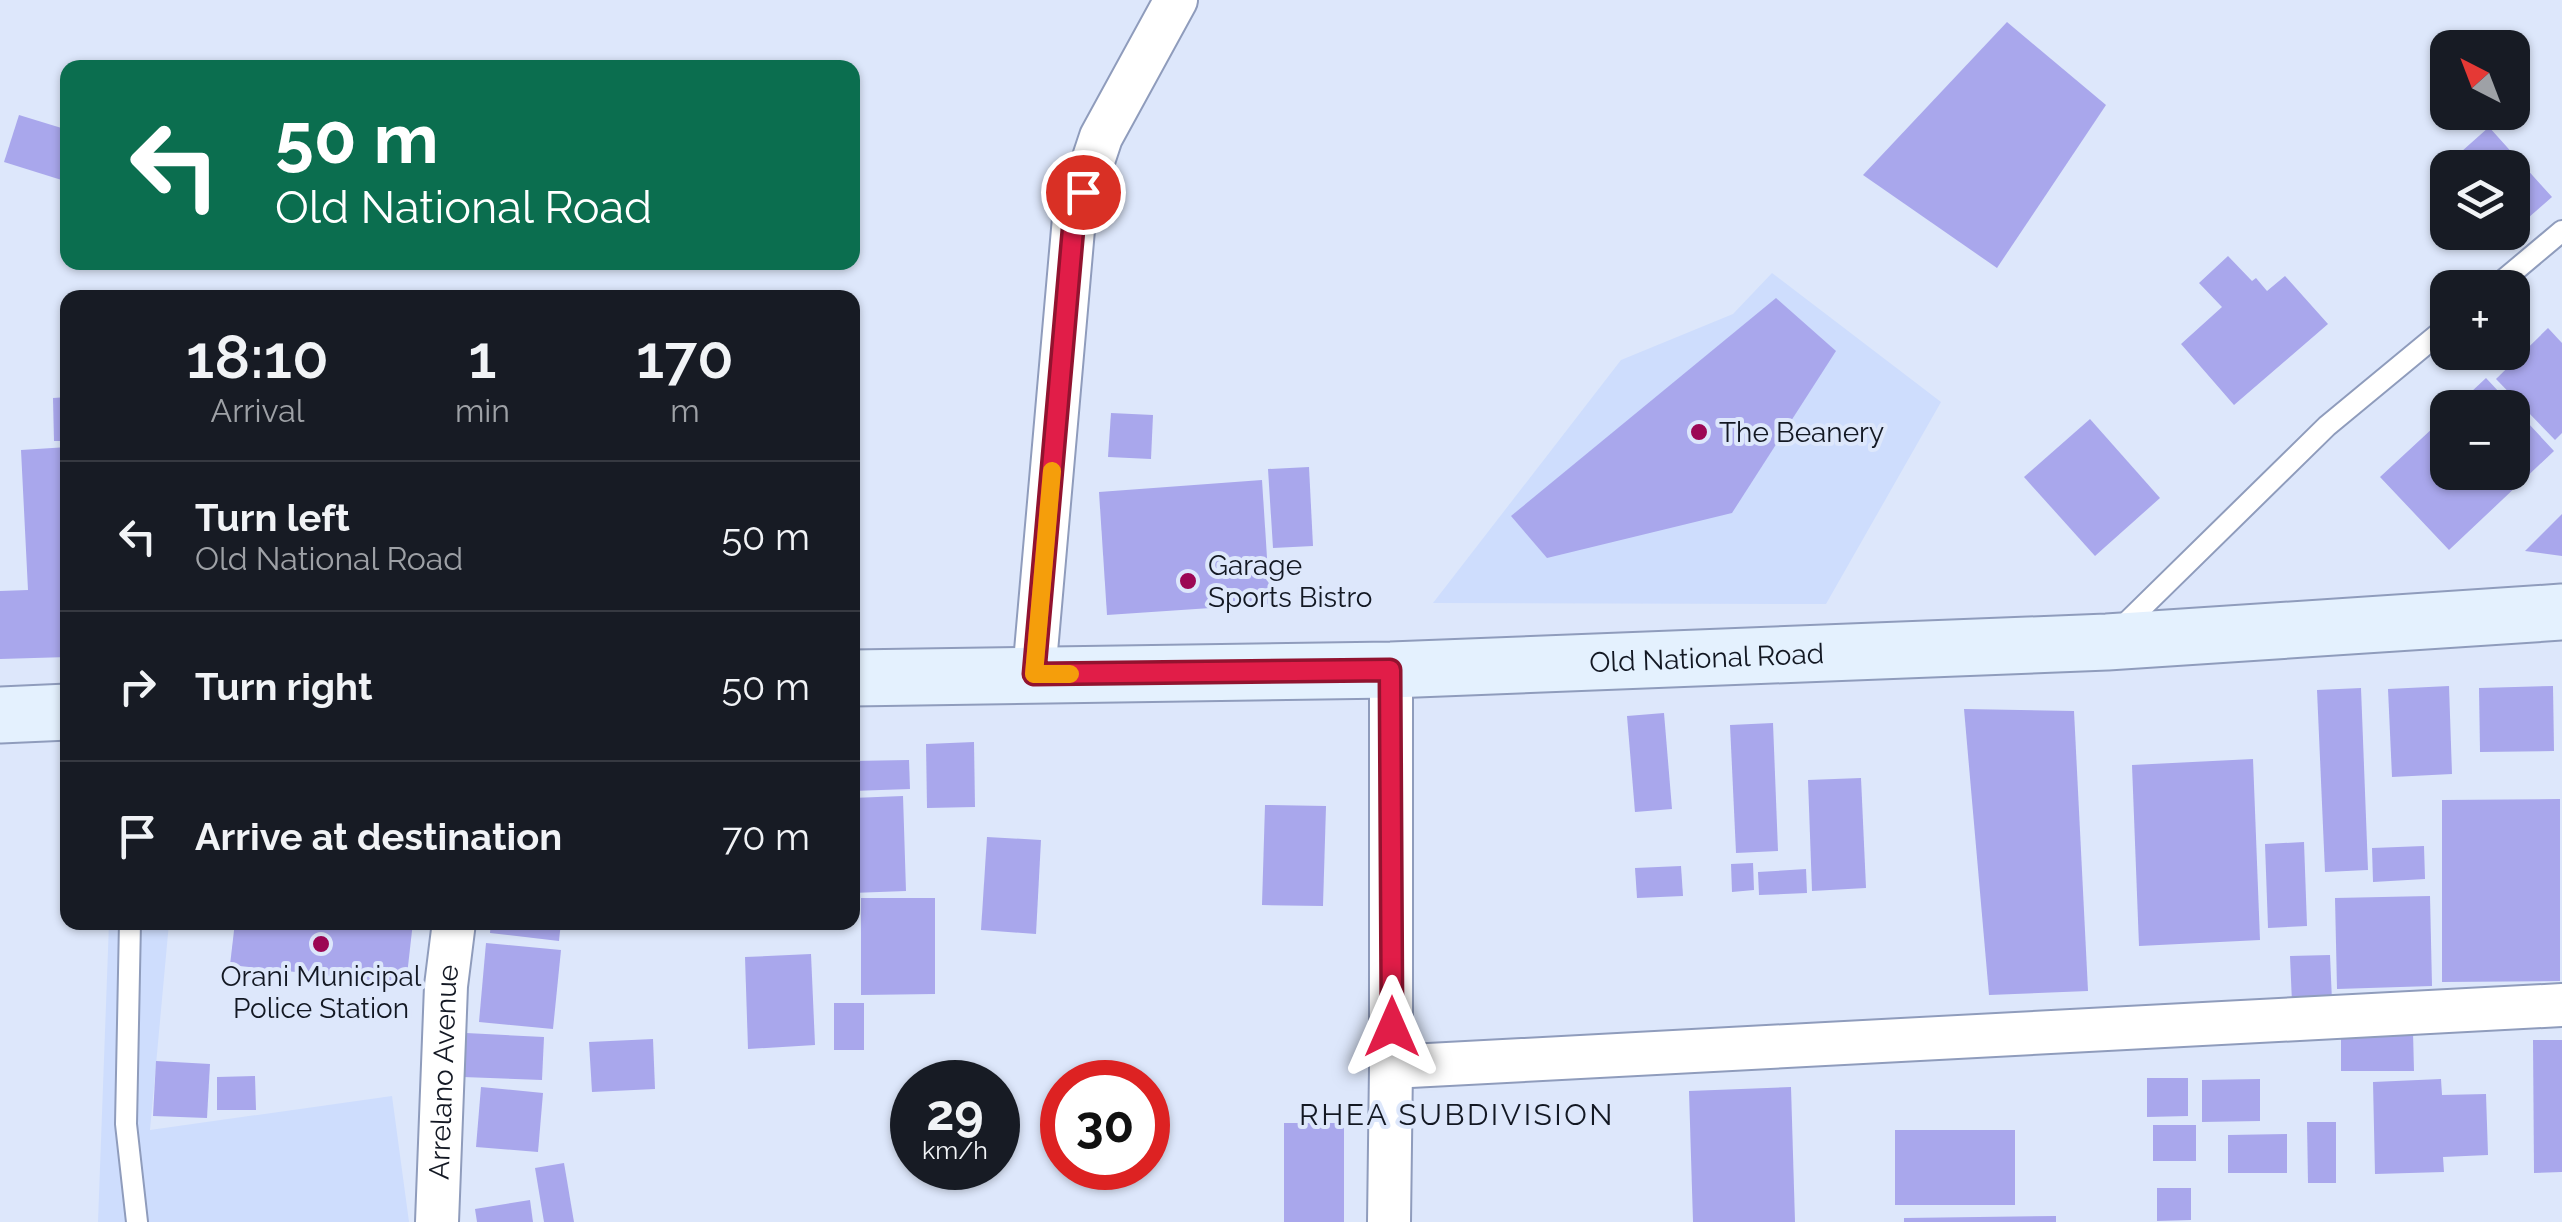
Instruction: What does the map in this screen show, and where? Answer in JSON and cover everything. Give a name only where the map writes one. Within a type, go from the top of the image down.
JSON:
[{"type":"main road","name":"Old National Road","points":[[860,678],[1390,670],[2106,642],[2562,612]]},
{"type":"main road","points":[[0,715],[60,712]]},
{"type":"street","points":[[1034,674],[1074,218],[1101,138],[1176,0]]},
{"type":"street","points":[[1388,1222],[1392,1067],[1390,670]]},
{"type":"street","name":"Arrelano Avenue","points":[[437,1222],[446,986],[453,930]]},
{"type":"street","points":[[1392,1067],[2562,1005]]},
{"type":"lane","points":[[2515,270],[2562,231]]},
{"type":"lane","points":[[2106,642],[2327,426],[2430,341]]},
{"type":"lane","points":[[130,930],[126,1124],[137,1222]]},
{"type":"shaded area","points":[[1772,273],[1941,402],[1826,604],[1433,603],[1621,360],[1733,314]]},
{"type":"shaded area","points":[[109,930],[168,930],[150,1130],[392,1096],[409,1222],[98,1222]]},
{"type":"building","points":[[2007,22],[2106,105],[1997,268],[1863,175]]},
{"type":"building","points":[[19,115],[60,128],[60,180],[4,162]]},
{"type":"building","points":[[2486,130],[2492,130],[2510,150],[2463,150]]},
{"type":"building","points":[[2530,173],[2552,197],[2530,216]]},
{"type":"building","points":[[2228,256],[2267,291],[2285,276],[2328,324],[2234,405],[2181,344],[2222,307],[2199,283]]},
{"type":"building","name":"The Beanery","points":[[1776,298],[1836,351],[1732,513],[1547,558],[1511,516]]},
{"type":"building","points":[[2548,328],[2562,343],[2562,433],[2555,440],[2530,414],[2530,390],[2507,390],[2496,379],[2505,370],[2530,370],[2530,346]]},
{"type":"building","points":[[2486,378],[2497,390],[2473,390]]},
{"type":"building","points":[[53,398],[60,398],[60,441],[54,441]]},
{"type":"building","points":[[1111,413],[1153,415],[1151,459],[1108,457]]},
{"type":"building","points":[[2090,419],[2160,498],[2095,556],[2024,477]]},
{"type":"building","points":[[2530,425],[2554,451],[2530,474]]},
{"type":"building","points":[[2430,431],[2430,490],[2513,490],[2449,550],[2380,477]]},
{"type":"building","points":[[60,448],[60,657],[0,659],[0,591],[28,590],[21,450]]},
{"type":"building","points":[[1309,467],[1313,546],[1273,548],[1268,469]]},
{"type":"building","points":[[1262,480],[1270,604],[1107,615],[1099,492]]},
{"type":"building","points":[[2562,514],[2562,556],[2525,551]]},
{"type":"building","points":[[2449,686],[2452,774],[2392,777],[2388,689]]},
{"type":"building","points":[[2553,686],[2554,751],[2480,752],[2479,688]]},
{"type":"building","points":[[2361,688],[2368,870],[2325,872],[2317,690]]},
{"type":"building","points":[[1964,709],[2074,711],[2088,991],[1989,995]]},
{"type":"building","points":[[1664,713],[1672,809],[1635,812],[1627,716]]},
{"type":"building","points":[[1773,723],[1778,851],[1736,853],[1730,725]]},
{"type":"building","points":[[974,742],[975,807],[927,808],[926,744]]},
{"type":"building","points":[[2253,759],[2260,940],[2139,946],[2132,765]]},
{"type":"building","points":[[909,760],[910,789],[860,791],[860,761]]},
{"type":"building","points":[[1861,778],[1866,888],[1812,891],[1808,780]]},
{"type":"building","points":[[903,796],[906,891],[860,893],[860,798]]},
{"type":"building","points":[[2560,799],[2560,981],[2442,982],[2442,800]]},
{"type":"building","points":[[1265,805],[1326,806],[1323,906],[1262,905]]},
{"type":"building","points":[[987,837],[1041,840],[1036,934],[981,930]]},
{"type":"building","points":[[2304,842],[2307,926],[2268,928],[2265,844]]},
{"type":"building","points":[[2424,846],[2425,879],[2373,882],[2372,848]]},
{"type":"building","points":[[1753,863],[1754,890],[1732,892],[1731,864]]},
{"type":"building","points":[[1681,866],[1683,896],[1637,898],[1635,868]]},
{"type":"building","points":[[1806,869],[1807,893],[1759,895],[1758,872]]},
{"type":"building","points":[[2430,896],[2432,986],[2337,989],[2335,898]]},
{"type":"building","points":[[861,898],[935,898],[935,994],[861,995]]},
{"type":"building","name":"Orani Municipal Police Station","points":[[234,930],[412,930],[406,984],[230,965]]},
{"type":"building","points":[[490,930],[560,930],[559,941],[490,933]]},
{"type":"building","points":[[486,943],[561,950],[553,1029],[479,1022]]},
{"type":"building","points":[[811,954],[815,1045],[748,1049],[745,957]]},
{"type":"building","points":[[2330,955],[2332,1001],[2292,1003],[2290,956]]},
{"type":"building","points":[[834,1003],[864,1003],[864,1050],[834,1050]]},
{"type":"building","points":[[2413,1032],[2414,1071],[2341,1071],[2341,1033]]},
{"type":"building","points":[[466,1033],[544,1037],[542,1080],[463,1077]]},
{"type":"building","points":[[653,1039],[655,1089],[592,1092],[589,1042]]},
{"type":"building","points":[[2533,1040],[2562,1040],[2562,1172],[2534,1173]]},
{"type":"building","points":[[156,1061],[210,1064],[207,1118],[153,1116]]},
{"type":"building","points":[[255,1076],[256,1110],[217,1110],[217,1077]]},
{"type":"building","points":[[2147,1078],[2188,1078],[2188,1116],[2147,1117]]},
{"type":"building","points":[[2260,1079],[2260,1121],[2202,1122],[2202,1080]]},
{"type":"building","points":[[2441,1079],[2442,1095],[2486,1094],[2488,1155],[2443,1157],[2444,1172],[2375,1174],[2373,1082]]},
{"type":"building","points":[[481,1087],[543,1093],[538,1152],[476,1147]]},
{"type":"building","points":[[1791,1087],[1795,1222],[1693,1222],[1689,1091]]},
{"type":"building","points":[[2307,1122],[2336,1122],[2336,1183],[2308,1183]]},
{"type":"building","points":[[1284,1123],[1344,1123],[1344,1222],[1284,1222]]},
{"type":"building","points":[[2153,1125],[2196,1125],[2196,1161],[2153,1161]]},
{"type":"building","points":[[1895,1130],[2015,1130],[2015,1205],[1895,1205]]},
{"type":"building","points":[[2287,1134],[2287,1173],[2228,1173],[2228,1135]]},
{"type":"building","points":[[564,1163],[574,1222],[544,1222],[535,1168]]},
{"type":"building","points":[[2157,1188],[2191,1188],[2191,1220],[2157,1221]]},
{"type":"building","points":[[530,1200],[533,1222],[477,1222],[475,1209]]},
{"type":"building","points":[[2056,1216],[2056,1222],[1904,1222],[1904,1218]]},
{"type":"slow traffic","points":[[1052,471],[1034,674],[1070,674]]},
{"type":"place","name":"The Beanery","points":[[1699,432]]},
{"type":"place","name":"Garage Sports Bistro","points":[[1188,581]]},
{"type":"place","name":"Orani Municipal Police Station","points":[[321,944]]},
{"type":"district","name":"RHEA SUBDIVISION","points":[[1457,1114]]},
{"type":"route","points":[[1083,192],[1074,218],[1034,674],[1390,670],[1392,1027]]}]
